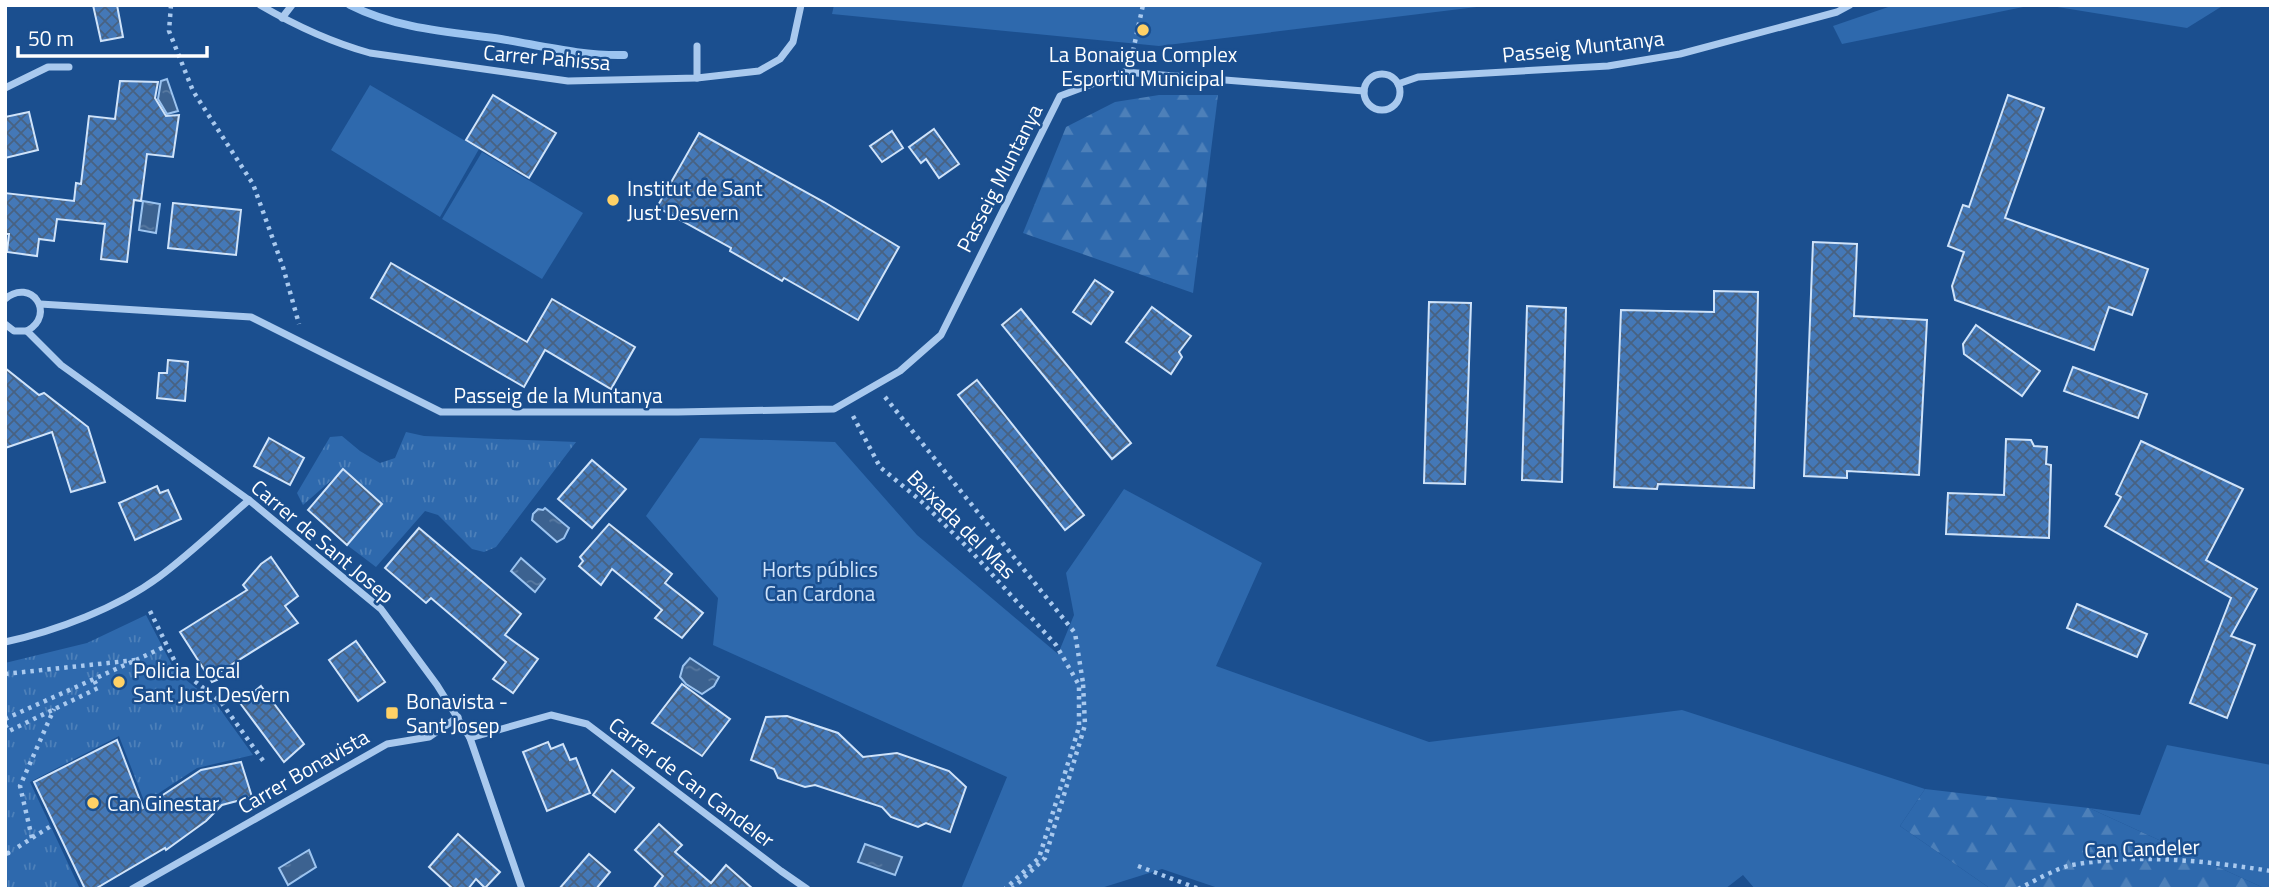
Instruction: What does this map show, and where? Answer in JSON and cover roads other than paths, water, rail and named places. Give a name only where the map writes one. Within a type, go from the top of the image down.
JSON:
[{"type":"street","name":"Carrer Pahissa","points":[[260,5],[338,44],[370,53],[568,81],[697,78],[759,71],[780,59],[793,42],[801,5]]},
{"type":"street","points":[[282,18],[292,5]]},
{"type":"street","name":"Passeig Muntanya","points":[[1398,85],[1418,77],[1608,66],[1680,54],[1837,12],[1850,5]]},
{"type":"street","points":[[697,46],[697,78]]},
{"type":"street","points":[[5,88],[48,67],[69,68]]},
{"type":"street","name":"Passeig Muntanya","points":[[846,403],[900,371],[941,335],[1060,96],[1124,72],[1364,91]]},
{"type":"street","points":[[1379,75],[1390,76],[1401,92],[1397,103],[1384,111],[1376,110],[1367,102],[1364,91],[1368,80],[1379,75]]},
{"type":"street","name":"Passeig de la Muntanya","points":[[5,299],[13,293],[23,292],[33,296],[40,304],[251,317],[441,412],[717,411],[834,408],[846,403]]},
{"type":"street","points":[[5,324],[14,331],[27,331],[34,327],[39,320],[40,304]]},
{"type":"street","name":"Carrer de Sant Josep","points":[[27,331],[61,365],[249,500],[381,609],[470,738],[522,889]]},
{"type":"street","points":[[5,642],[33,636],[104,608],[148,584],[249,500]]},
{"type":"street","name":"Carrer de Can Candeler","points":[[470,738],[551,715],[587,724],[807,889]]},
{"type":"street","name":"Carrer Bonavista","points":[[132,889],[387,744],[429,737],[458,717]]},
{"type":"water","points":[[167,79],[178,111],[167,114],[158,99],[161,81]]},
{"type":"water","points":[[143,201],[160,204],[156,233],[139,230]]},
{"type":"water","points":[[545,508],[569,528],[564,538],[557,542],[532,520],[538,509]]},
{"type":"water","points":[[521,558],[545,579],[535,592],[511,571]]},
{"type":"water","points":[[690,658],[719,677],[714,686],[702,694],[680,677],[683,666]]},
{"type":"water","points":[[865,844],[902,857],[895,875],[858,862]]},
{"type":"water","points":[[309,850],[316,867],[288,885],[279,868]]},
{"type":"waterway","points":[[350,5],[386,19],[424,28],[578,52],[624,55]]},
{"type":"place","name":"La Bonaigua Complex Esportiu Municipal","points":[[1143,30]]},
{"type":"place","name":"Institut de Sant Just Desvern","points":[[613,200]]},
{"type":"place","name":"Policia Local Sant Just Desvern","points":[[119,682]]},
{"type":"place","name":"Bonavista - Sant Josep","points":[[392,713]]},
{"type":"place","name":"Can Ginestar","points":[[93,803]]},
{"type":"park label","name":"Horts públics Can Cardona","points":[[820,581]]}]
